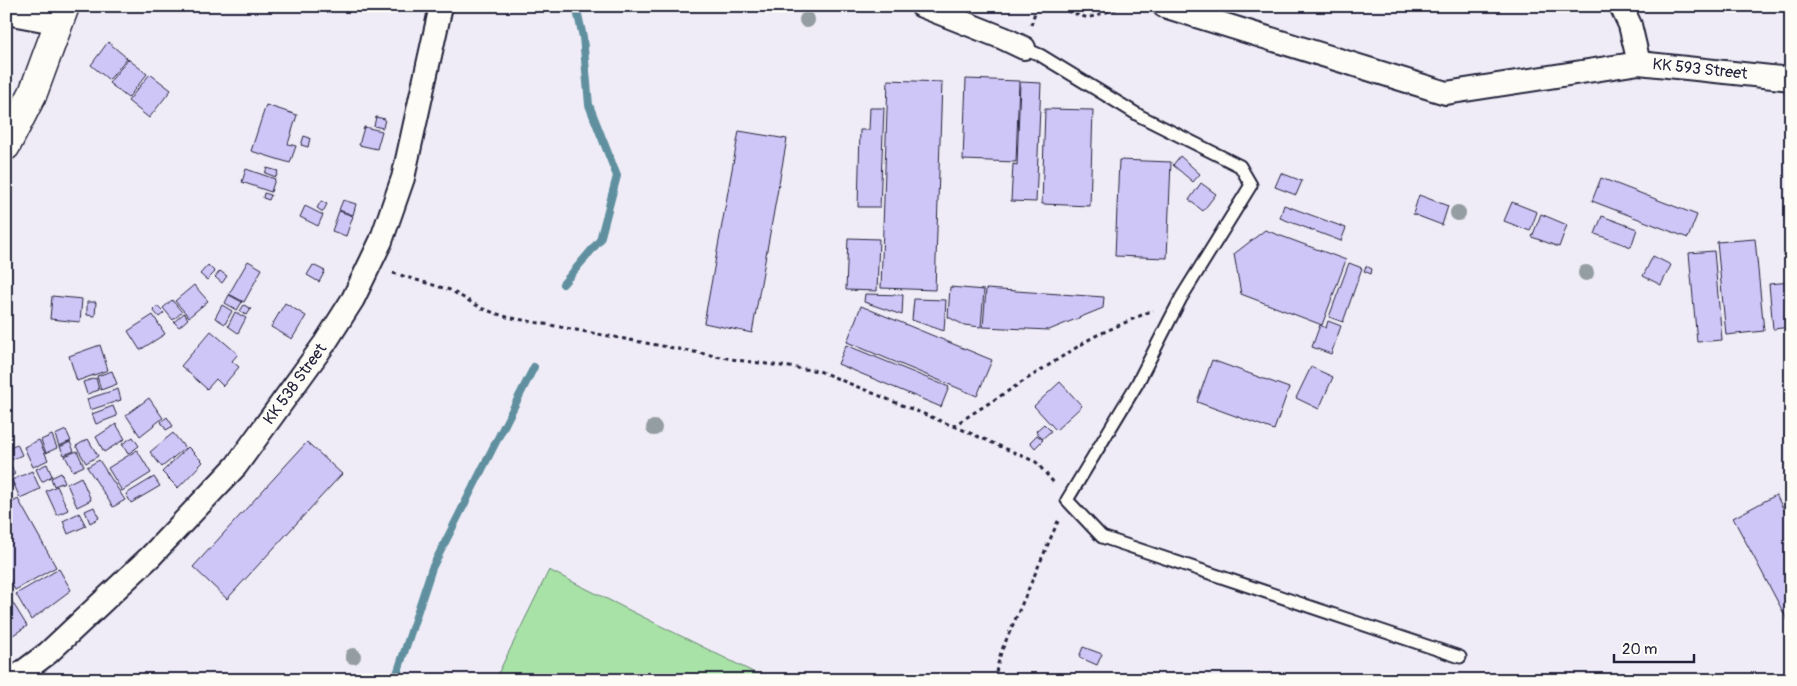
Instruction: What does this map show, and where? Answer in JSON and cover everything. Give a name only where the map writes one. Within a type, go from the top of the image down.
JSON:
[{"type":"main road","points":[[6,146],[33,93],[62,15]]},
{"type":"street","name":"KK 538 Street","points":[[12,680],[48,653],[150,556],[236,466],[325,343],[353,298],[381,241],[403,178],[441,6]]},
{"type":"street","points":[[922,6],[1024,48]]},
{"type":"street","points":[[1164,6],[1446,93],[1639,63]]},
{"type":"street","name":"KK 593 Street","points":[[1621,6],[1630,25],[1639,63],[1791,79]]},
{"type":"street","points":[[6,13],[62,15]]},
{"type":"lane","points":[[1024,48],[1040,55],[1140,116],[1240,166],[1251,185],[1181,298],[1137,384],[1067,500],[1102,536],[1460,657]]},
{"type":"path","points":[[1052,6],[1088,18],[1125,6]]},
{"type":"path","points":[[368,266],[450,290],[483,309],[507,316],[737,360],[819,371],[1036,462],[1067,500],[1001,652],[994,680]]},
{"type":"path","points":[[953,426],[1093,337],[1181,298]]},
{"type":"green space","points":[[549,570],[769,680],[495,680]]},
{"type":"building","points":[[108,42],[127,58],[109,80],[91,65]]},
{"type":"building","points":[[128,59],[147,74],[128,98],[109,83]]},
{"type":"building","points":[[150,74],[171,90],[149,118],[128,101]]},
{"type":"building","points":[[966,79],[1019,81],[1016,162],[963,160]]},
{"type":"building","points":[[888,80],[942,82],[935,290],[881,288]]},
{"type":"building","points":[[1020,82],[1041,83],[1036,202],[1011,201],[1013,164],[1017,165]]},
{"type":"building","points":[[266,105],[297,115],[288,144],[296,146],[290,163],[251,151]]},
{"type":"building","points":[[870,108],[884,108],[880,207],[858,207],[860,130],[869,130]]},
{"type":"building","points":[[1045,109],[1093,110],[1090,206],[1042,204]]},
{"type":"building","points":[[376,117],[385,119],[383,128],[374,126]]},
{"type":"building","points":[[364,127],[382,131],[377,149],[359,145]]},
{"type":"building","points":[[739,131],[787,139],[752,333],[704,323]]},
{"type":"building","points":[[304,136],[310,138],[308,147],[301,145]]},
{"type":"building","points":[[1180,156],[1200,174],[1193,182],[1173,165]]},
{"type":"building","points":[[1119,160],[1171,162],[1167,258],[1115,256]]},
{"type":"building","points":[[267,168],[278,171],[276,177],[265,173]]},
{"type":"building","points":[[246,169],[275,179],[271,192],[242,182]]},
{"type":"building","points":[[1281,173],[1302,181],[1296,195],[1275,187]]},
{"type":"building","points":[[1601,178],[1697,215],[1688,238],[1592,201]]},
{"type":"building","points":[[1201,183],[1216,194],[1203,211],[1189,200]]},
{"type":"building","points":[[264,193],[271,195],[269,200],[263,198]]},
{"type":"building","points":[[1419,195],[1448,206],[1442,225],[1413,214]]},
{"type":"building","points":[[343,200],[356,204],[353,215],[339,210]]},
{"type":"building","points":[[321,201],[327,204],[323,212],[317,208]]},
{"type":"building","points":[[1512,202],[1537,212],[1530,231],[1504,221]]},
{"type":"building","points":[[1284,205],[1346,228],[1341,241],[1280,218]]},
{"type":"building","points":[[305,206],[323,215],[318,226],[300,217]]},
{"type":"building","points":[[339,211],[353,216],[346,236],[332,231]]},
{"type":"building","points":[[1541,214],[1567,225],[1559,247],[1532,237]]},
{"type":"building","points":[[1602,216],[1637,229],[1631,247],[1595,234]]},
{"type":"building","points":[[1265,230],[1346,260],[1322,325],[1241,294],[1234,254]]},
{"type":"building","points":[[848,238],[879,239],[877,291],[846,290]]},
{"type":"building","points":[[1755,239],[1764,331],[1726,335],[1717,242]]},
{"type":"building","points":[[1714,251],[1722,340],[1697,342],[1689,253]]},
{"type":"building","points":[[1653,256],[1671,265],[1661,285],[1643,276]]},
{"type":"building","points":[[248,261],[262,269],[244,302],[229,294]]},
{"type":"building","points":[[1349,263],[1362,268],[1343,322],[1329,317]]},
{"type":"building","points":[[208,265],[215,272],[207,280],[200,274]]},
{"type":"building","points":[[313,265],[325,271],[319,282],[307,275]]},
{"type":"building","points":[[1366,266],[1372,269],[1371,274],[1364,271]]},
{"type":"building","points":[[220,271],[227,276],[222,283],[215,277]]},
{"type":"building","points":[[1791,282],[1791,327],[1773,329],[1769,284]]},
{"type":"building","points":[[194,285],[208,301],[189,317],[175,301]]},
{"type":"building","points":[[950,287],[984,290],[981,327],[964,325],[948,317]]},
{"type":"building","points":[[986,289],[1104,297],[1103,308],[1049,330],[983,327]]},
{"type":"building","points":[[865,294],[903,295],[902,315],[864,302]]},
{"type":"building","points":[[229,295],[242,302],[237,310],[225,303]]},
{"type":"building","points":[[52,296],[82,299],[80,322],[50,319]]},
{"type":"building","points":[[914,299],[946,300],[944,331],[912,320]]},
{"type":"building","points":[[172,300],[182,312],[173,320],[163,308]]},
{"type":"building","points":[[87,302],[96,302],[95,316],[87,315]]},
{"type":"building","points":[[285,303],[306,316],[292,339],[271,327]]},
{"type":"building","points":[[222,305],[232,311],[225,324],[215,318]]},
{"type":"building","points":[[244,305],[251,309],[247,315],[240,311]]},
{"type":"building","points":[[157,306],[164,313],[159,317],[153,310]]},
{"type":"building","points":[[861,306],[992,360],[977,396],[847,342]]},
{"type":"building","points":[[235,312],[246,318],[238,333],[228,326]]},
{"type":"building","points":[[184,313],[188,319],[179,327],[174,322]]},
{"type":"building","points":[[153,315],[165,334],[140,350],[128,331]]},
{"type":"building","points":[[1328,321],[1341,326],[1331,354],[1312,347],[1320,325],[1326,328]]},
{"type":"building","points":[[211,331],[238,354],[232,361],[239,367],[223,386],[216,379],[207,389],[181,366]]},
{"type":"building","points":[[100,345],[108,370],[77,381],[69,356]]},
{"type":"building","points":[[846,345],[949,387],[941,407],[838,364]]},
{"type":"building","points":[[1212,360],[1289,388],[1274,430],[1197,402]]},
{"type":"building","points":[[1311,367],[1333,377],[1319,409],[1296,398]]},
{"type":"building","points":[[112,371],[117,384],[101,390],[97,376]]},
{"type":"building","points":[[96,378],[99,390],[87,394],[83,382]]},
{"type":"building","points":[[1060,382],[1082,406],[1056,430],[1034,406]]},
{"type":"building","points":[[118,389],[121,400],[90,410],[87,399]]},
{"type":"building","points":[[149,398],[163,418],[140,436],[126,415]]},
{"type":"building","points":[[113,406],[117,416],[96,424],[92,414]]},
{"type":"building","points":[[167,417],[173,426],[166,430],[161,422]]},
{"type":"building","points":[[116,424],[125,439],[104,452],[96,437]]},
{"type":"building","points":[[1044,424],[1051,431],[1042,439],[1036,431]]},
{"type":"building","points":[[66,430],[71,441],[59,446],[55,435]]},
{"type":"building","points":[[173,433],[185,448],[162,467],[150,452]]},
{"type":"building","points":[[52,435],[57,448],[46,453],[41,440]]},
{"type":"building","points":[[1037,435],[1043,440],[1035,448],[1030,442]]},
{"type":"building","points":[[133,437],[139,446],[128,454],[122,444]]},
{"type":"building","points":[[88,439],[98,456],[86,463],[76,446]]},
{"type":"building","points":[[39,440],[48,460],[33,467],[24,447]]},
{"type":"building","points":[[70,442],[74,451],[64,455],[60,447]]},
{"type":"building","points":[[307,442],[342,474],[227,599],[193,567]]},
{"type":"building","points":[[17,444],[22,455],[9,461],[15,474],[6,478],[6,449]]},
{"type":"building","points":[[188,447],[203,462],[178,488],[162,472]]},
{"type":"building","points":[[137,450],[151,473],[122,491],[108,468]]},
{"type":"building","points":[[77,451],[84,466],[73,471],[65,456]]},
{"type":"building","points":[[99,460],[125,500],[113,507],[87,467]]},
{"type":"building","points":[[47,464],[52,476],[42,482],[36,469]]},
{"type":"building","points":[[32,471],[40,489],[20,498],[12,480]]},
{"type":"building","points":[[61,473],[65,482],[54,486],[51,478]]},
{"type":"building","points":[[81,477],[91,500],[77,507],[67,484]]},
{"type":"building","points":[[154,477],[160,486],[131,503],[126,494]]},
{"type":"building","points":[[10,478],[14,486],[6,490],[6,480]]},
{"type":"building","points":[[57,486],[68,510],[57,515],[46,491]]},
{"type":"building","points":[[1776,495],[1791,523],[1791,620],[1788,621],[1733,518]]},
{"type":"building","points":[[18,499],[56,567],[15,590],[6,574],[6,506]]},
{"type":"building","points":[[94,507],[99,518],[90,523],[85,511]]},
{"type":"building","points":[[79,513],[86,526],[68,534],[63,521]]},
{"type":"building","points":[[59,569],[71,590],[31,620],[16,594]]},
{"type":"building","points":[[8,595],[27,626],[13,635],[6,625]]},
{"type":"building","points":[[1083,647],[1102,654],[1097,665],[1079,657]]},
{"type":"waterway","points":[[563,284],[600,240],[617,176],[589,105],[583,37],[576,6]]},
{"type":"waterway","points":[[395,680],[432,568],[534,367]]}]
